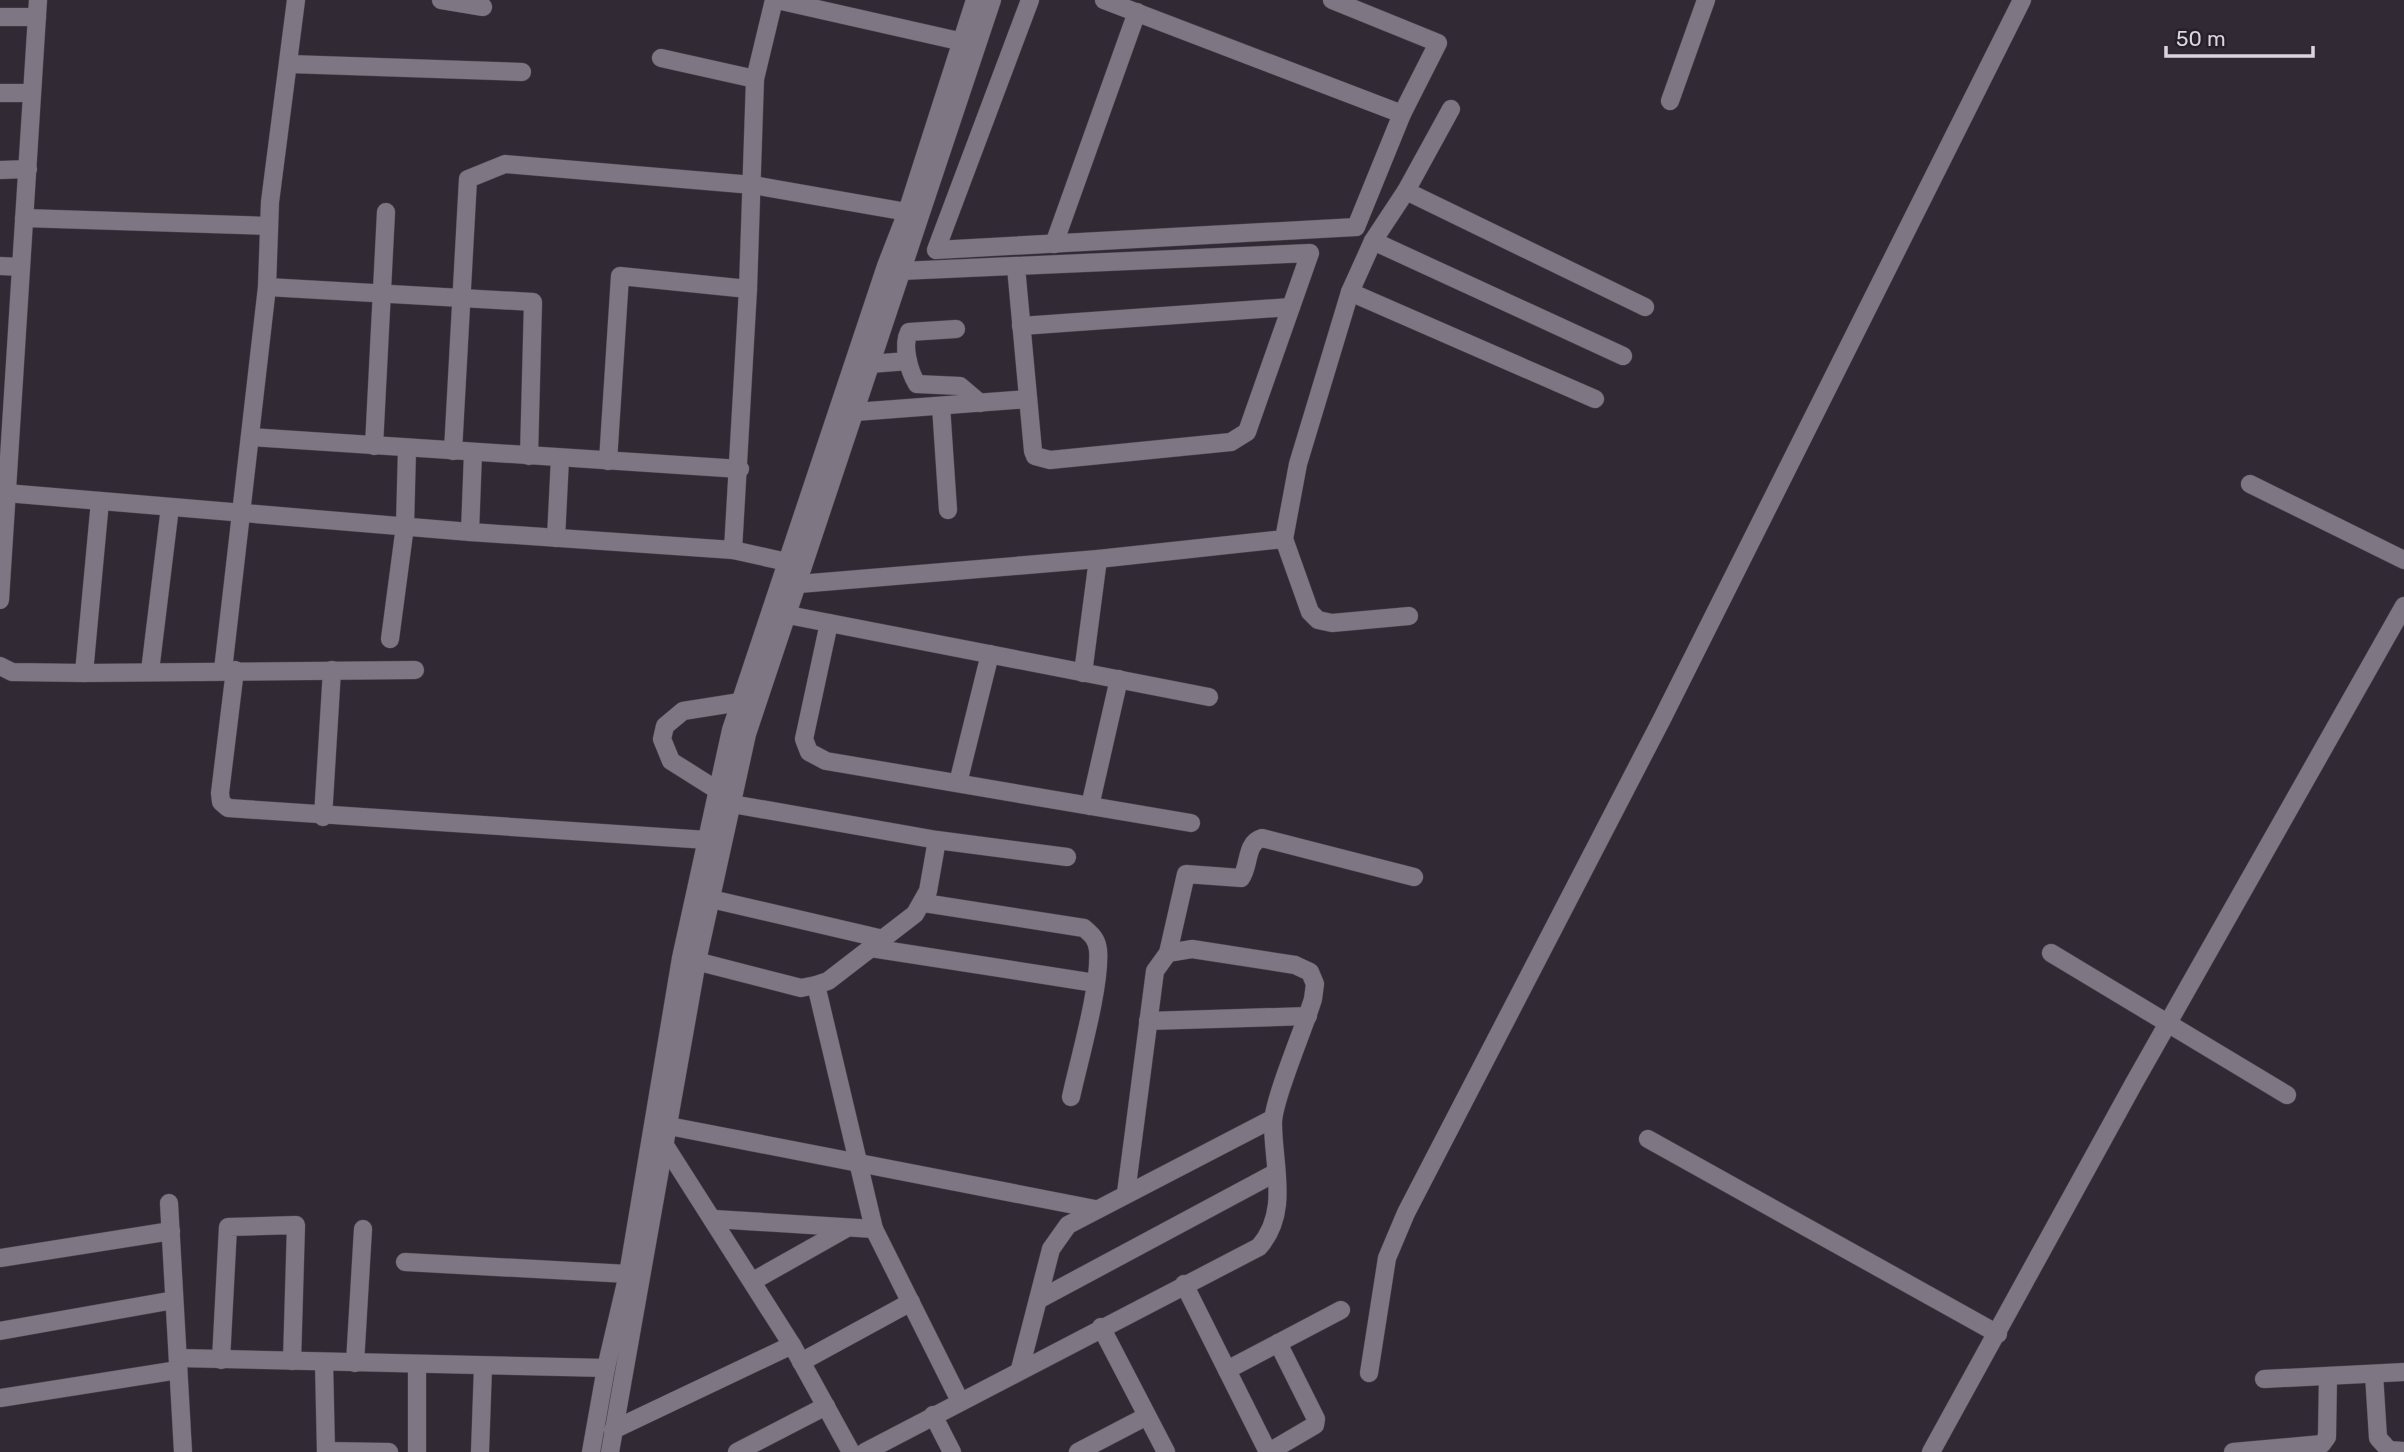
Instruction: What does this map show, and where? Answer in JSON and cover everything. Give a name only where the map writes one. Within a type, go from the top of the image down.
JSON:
[{"type":"street","points":[[296,0],[269,226],[267,287],[241,514],[221,803],[238,810],[323,817],[707,840]]},
{"type":"street","points":[[441,0],[483,7]]},
{"type":"street","points":[[733,550],[740,469],[755,79],[775,0],[970,44]]},
{"type":"street","points":[[1030,0],[936,250],[1356,227],[1402,114],[1437,43],[1332,0]]},
{"type":"street","points":[[1104,0],[1402,114]]},
{"type":"street","points":[[1670,101],[1706,0]]},
{"type":"street","points":[[1369,1373],[1387,1258],[1406,1213],[1655,732],[2022,0]]},
{"type":"street","points":[[788,585],[788,562],[886,265],[986,1]]},
{"type":"street","points":[[0,17],[38,8],[21,267],[7,393],[6,493],[0,600]]},
{"type":"street","points":[[1054,244],[1137,12]]},
{"type":"street","points":[[610,1452],[666,1147],[707,840],[747,734],[788,585],[855,412],[970,44]]},
{"type":"street","points":[[661,58],[755,79]]},
{"type":"street","points":[[290,64],[522,72]]},
{"type":"street","points":[[0,93],[32,93]]},
{"type":"street","points":[[1409,616],[1332,623],[1318,620],[1310,612],[1284,539],[1288,531],[1298,464],[1350,292],[1373,241],[1406,191],[1451,109]]},
{"type":"street","points":[[453,451],[468,179],[505,164],[753,185],[907,212]]},
{"type":"street","points":[[0,170],[27,169]]},
{"type":"street","points":[[1406,191],[1645,307]]},
{"type":"street","points":[[374,446],[386,212]]},
{"type":"street","points":[[24,218],[269,226]]},
{"type":"street","points":[[1373,241],[1623,356]]},
{"type":"street","points":[[901,271],[1310,253],[1247,432],[1231,442],[1042,460],[1033,451],[1016,267]]},
{"type":"street","points":[[0,267],[21,267]]},
{"type":"street","points":[[608,461],[620,276],[748,289]]},
{"type":"street","points":[[267,287],[382,296],[533,302],[529,456]]},
{"type":"street","points":[[1350,292],[1595,399]]},
{"type":"street","points":[[1021,326],[1291,307]]},
{"type":"street","points":[[956,329],[909,332],[906,338],[908,361],[917,384],[960,386],[980,403]]},
{"type":"street","points":[[870,364],[908,361]]},
{"type":"street","points":[[855,412],[1028,399]]},
{"type":"street","points":[[941,406],[948,510]]},
{"type":"street","points":[[250,437],[740,469]]},
{"type":"street","points":[[390,639],[405,526],[407,449]]},
{"type":"street","points":[[470,532],[472,453]]},
{"type":"street","points":[[556,538],[559,458]]},
{"type":"street","points":[[2250,484],[2404,561]]},
{"type":"street","points":[[6,493],[470,532],[733,550],[788,562]]},
{"type":"street","points":[[83,673],[100,501]]},
{"type":"street","points":[[150,671],[170,507]]},
{"type":"street","points":[[788,585],[1098,559],[1284,539]]},
{"type":"street","points":[[1083,673],[1098,559]]},
{"type":"street","points":[[1931,1452],[2168,1023],[2404,606]]},
{"type":"street","points":[[779,614],[1209,697]]},
{"type":"street","points":[[592,1452],[606,1368],[628,1274],[689,959],[711,899],[721,798],[740,702],[779,614]]},
{"type":"street","points":[[829,623],[804,739],[809,751],[826,761],[1191,823]]},
{"type":"street","points":[[958,783],[990,654]]},
{"type":"street","points":[[0,666],[12,672],[83,673],[415,670]]},
{"type":"street","points":[[323,817],[332,670]]},
{"type":"street","points":[[1090,806],[1119,680]]},
{"type":"street","points":[[740,702],[683,711],[665,726],[662,739],[671,761],[721,798],[937,840],[1066,857]]},
{"type":"street","points":[[1126,1193],[1155,971],[1168,953],[1186,874],[1241,878],[1251,846],[1262,838],[1414,877]]},
{"type":"street","points":[[689,959],[801,988],[828,981],[915,914],[924,903],[937,840]]},
{"type":"street","points":[[711,899],[877,943],[1095,983]]},
{"type":"street","points":[[924,903],[1084,928],[1095,937],[1098,951],[1095,983],[1071,1097]]},
{"type":"street","points":[[865,1452],[1259,1247],[1271,1233],[1277,1218],[1272,1119],[1308,1016],[1315,984],[1310,972],[1295,965],[1192,949],[1168,953]]},
{"type":"street","points":[[2051,953],[2287,1095]]},
{"type":"street","points":[[816,985],[874,1229],[960,1401]]},
{"type":"street","points":[[1148,1021],[1308,1016]]},
{"type":"street","points":[[1020,1369],[1056,1238],[1068,1225],[1272,1119]]},
{"type":"street","points":[[669,1126],[859,1166],[1095,1209]]},
{"type":"street","points":[[1648,1139],[1998,1334]]},
{"type":"street","points":[[666,1147],[792,1345],[851,1452]]},
{"type":"street","points":[[1038,1300],[1275,1173]]},
{"type":"street","points":[[169,1203],[183,1452]]},
{"type":"street","points":[[714,1219],[874,1229]]},
{"type":"street","points":[[221,1360],[228,1227],[296,1225],[292,1361]]},
{"type":"street","points":[[752,1281],[847,1228]]},
{"type":"street","points":[[355,1363],[363,1230]]},
{"type":"street","points":[[0,1258],[171,1231]]},
{"type":"street","points":[[405,1262],[628,1274]]},
{"type":"street","points":[[1184,1284],[1269,1452],[1315,1425],[1316,1419],[1278,1343]]},
{"type":"street","points":[[0,1331],[174,1300]]},
{"type":"street","points":[[801,1362],[911,1302]]},
{"type":"street","points":[[1227,1370],[1341,1310]]},
{"type":"street","points":[[1101,1328],[1166,1452]]},
{"type":"street","points":[[613,1430],[792,1345]]},
{"type":"street","points":[[0,1398],[178,1364],[221,1360],[606,1368]]},
{"type":"street","points":[[324,1363],[326,1451],[389,1452]]},
{"type":"street","points":[[417,1365],[417,1452]]},
{"type":"street","points":[[480,1452],[482,1367]]},
{"type":"street","points":[[2264,1379],[2404,1372]]},
{"type":"street","points":[[2374,1374],[2378,1438],[2389,1450],[2404,1451]]},
{"type":"street","points":[[2233,1452],[2322,1444],[2327,1437],[2328,1376]]},
{"type":"street","points":[[737,1452],[826,1406]]},
{"type":"street","points":[[933,1415],[952,1452]]},
{"type":"street","points":[[1078,1452],[1147,1416]]}]
